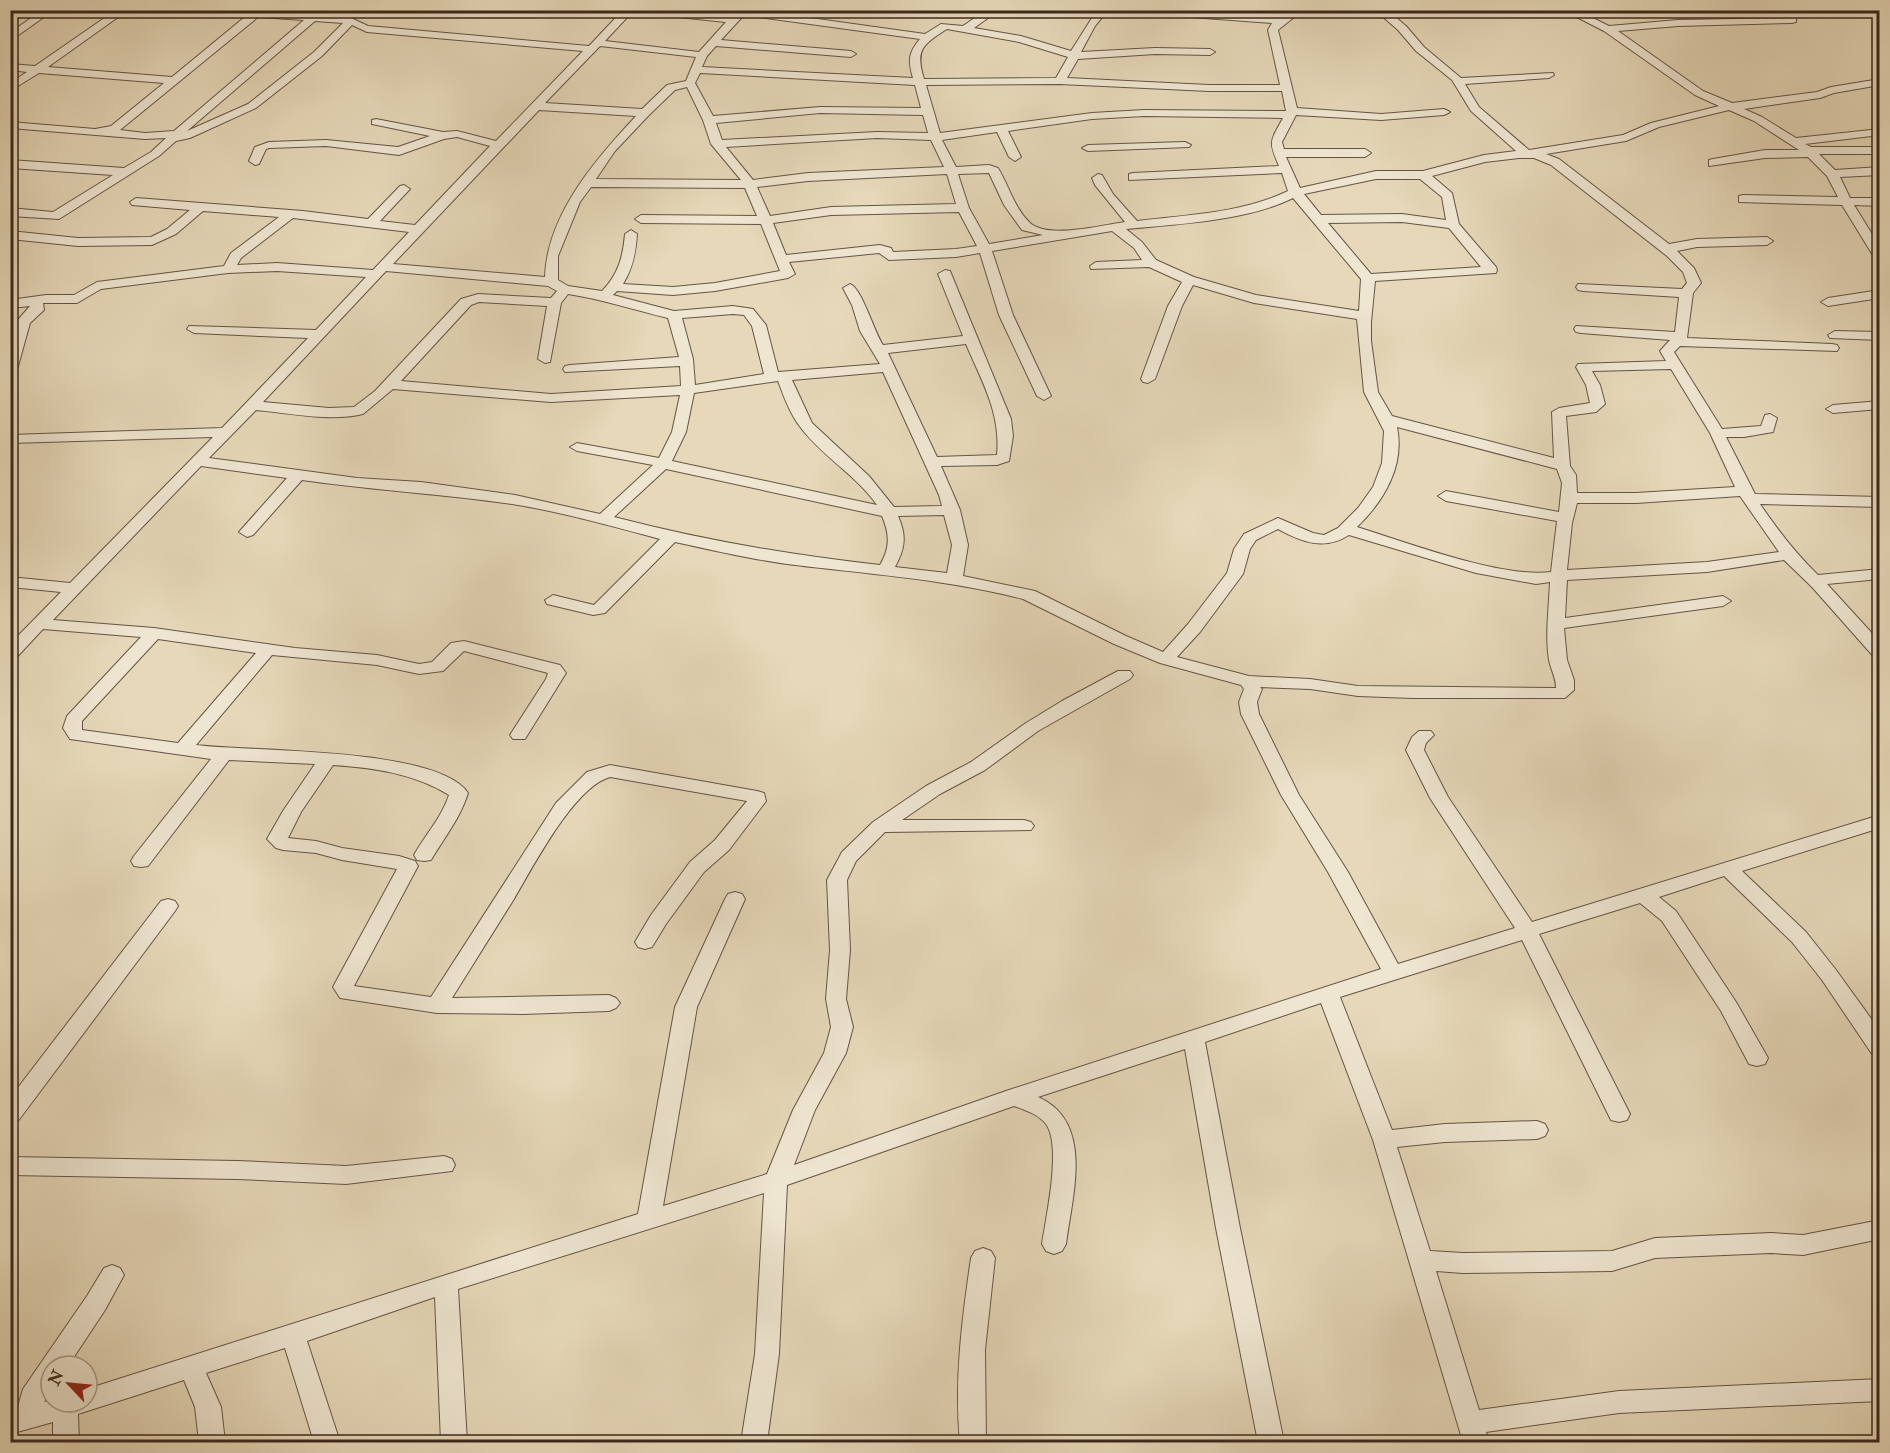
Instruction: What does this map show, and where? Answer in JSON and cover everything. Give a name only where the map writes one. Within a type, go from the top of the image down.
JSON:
[{"type":"street","points":[[10,38],[49,10]]},
{"type":"street","points":[[10,88],[123,10]]},
{"type":"street","points":[[206,10],[351,21],[367,29],[702,55]]},
{"type":"street","points":[[10,654],[196,460],[252,405],[629,10]]},
{"type":"street","points":[[640,10],[740,14],[927,37]]},
{"type":"street","points":[[966,29],[994,10]]},
{"type":"street","points":[[1060,81],[1084,35],[1103,10]]},
{"type":"street","points":[[1166,659],[1194,628],[1235,574],[1242,549],[1251,537],[1278,523],[1318,540],[1328,540],[1346,529],[1379,490],[1389,468],[1391,428],[1376,406],[1370,392],[1370,374],[1364,340],[1362,316],[1369,287],[1368,278],[1295,192],[1293,182],[1284,169],[1278,153],[1277,136],[1292,113],[1273,35],[1275,25],[1291,16],[1293,10]]},
{"type":"street","points":[[1380,10],[1458,81],[1475,109],[1527,154],[1555,162],[1665,249],[1689,271],[1694,283],[1686,293],[1679,340],[1667,351],[1717,433],[1748,495],[1765,523],[1786,548],[1787,554],[1814,580],[1880,653]]},
{"type":"street","points":[[1459,13],[1493,10]]},
{"type":"street","points":[[1568,10],[1608,28],[1699,93],[1758,119],[1797,141],[1811,152],[1832,174],[1855,219],[1874,240],[1880,257]]},
{"type":"street","points":[[101,132],[114,129],[255,14]]},
{"type":"street","points":[[690,83],[702,55],[740,14]]},
{"type":"street","points":[[1191,14],[1281,21]]},
{"type":"street","points":[[10,212],[55,216],[127,172],[155,154],[314,18]]},
{"type":"street","points":[[1608,28],[1678,23],[1792,20]]},
{"type":"street","points":[[10,125],[145,136],[186,136],[252,106],[318,54],[351,21]]},
{"type":"street","points":[[1044,396],[1006,315],[985,249],[963,208],[951,169],[935,137],[913,60],[917,49],[927,37],[945,26],[1021,39],[1075,56],[1155,51],[1210,52]]},
{"type":"street","points":[[714,43],[851,54]]},
{"type":"street","points":[[10,67],[174,80]]},
{"type":"street","points":[[696,70],[980,87],[1060,81],[1209,88],[1286,88]]},
{"type":"street","points":[[1458,81],[1549,75]]},
{"type":"street","points":[[782,259],[880,249],[886,251],[889,256],[899,257],[985,249],[1115,227],[1202,217],[1270,204],[1295,192],[1376,175],[1423,175],[1484,159],[1626,138],[1655,125],[1729,107],[1810,97],[1831,90],[1880,82]]},
{"type":"street","points":[[551,282],[553,277],[552,255],[574,202],[611,149],[671,87],[690,83]]},
{"type":"street","points":[[10,304],[77,299],[97,286],[228,269],[292,267],[378,271],[551,282],[565,290],[610,291],[673,291],[737,284],[787,275],[750,184],[717,144],[709,120],[690,83]]},
{"type":"street","points":[[536,106],[645,113]]},
{"type":"street","points":[[709,120],[820,110],[928,112]]},
{"type":"street","points":[[717,144],[877,135],[935,137],[1144,112],[1292,113],[1381,117],[1444,112]]},
{"type":"street","points":[[1066,121],[1085,144],[1185,145]]},
{"type":"street","points":[[376,122],[442,136]]},
{"type":"street","points":[[1002,130],[1015,157]]},
{"type":"street","points":[[1797,141],[1880,132]]},
{"type":"street","points":[[255,161],[261,147],[269,145],[326,143],[399,151],[442,136],[457,134],[498,145]]},
{"type":"street","points":[[1713,163],[1765,154],[1880,150]]},
{"type":"street","points":[[1278,153],[1365,153]]},
{"type":"street","points":[[10,164],[127,172]]},
{"type":"street","points":[[589,183],[750,184],[808,177],[982,168],[994,171],[1010,205],[1026,227],[1046,233],[1070,236]]},
{"type":"street","points":[[1133,177],[1284,169]]},
{"type":"street","points":[[1832,174],[1880,171]]},
{"type":"street","points":[[1368,278],[1491,270],[1453,225],[1448,196],[1423,175]]},
{"type":"street","points":[[1098,178],[1105,194],[1120,207],[1134,225]]},
{"type":"street","points":[[370,224],[404,189]]},
{"type":"street","points":[[1743,199],[1880,202]]},
{"type":"street","points":[[136,202],[290,214],[418,229]]},
{"type":"street","points":[[10,235],[78,242],[152,241],[161,239],[200,207]]},
{"type":"street","points":[[641,219],[766,220],[831,212],[963,208]]},
{"type":"street","points":[[228,269],[236,256],[290,214]]},
{"type":"street","points":[[1319,219],[1401,218],[1453,225]]},
{"type":"street","points":[[1115,227],[1138,245],[1151,263]]},
{"type":"street","points":[[610,291],[630,253],[631,234]]},
{"type":"street","points":[[1665,249],[1697,243],[1767,241]]},
{"type":"street","points":[[1096,266],[1151,263],[1189,280],[1254,299],[1362,316]]},
{"type":"street","points":[[934,462],[1004,458],[1006,436],[1004,419],[945,274]]},
{"type":"street","points":[[1148,380],[1175,306],[1189,280]]},
{"type":"street","points":[[1583,286],[1686,293]]},
{"type":"street","points":[[850,288],[859,305],[867,331],[888,367],[924,447],[934,462]]},
{"type":"street","points":[[544,359],[554,302],[565,290]]},
{"type":"street","points":[[610,291],[628,305],[674,315],[733,310],[748,312],[759,325],[778,376],[806,426],[879,497],[888,512],[897,548],[885,571]]},
{"type":"street","points":[[1828,302],[1880,294]]},
{"type":"street","points":[[252,405],[358,411],[389,384],[466,302],[478,298],[554,302]]},
{"type":"street","points":[[10,370],[24,321],[37,310],[37,304],[28,301]]},
{"type":"street","points":[[603,519],[663,464],[677,438],[687,390],[686,361],[674,315]]},
{"type":"street","points":[[194,328],[319,334]]},
{"type":"street","points":[[1581,329],[1679,340],[1833,342],[1880,336]]},
{"type":"street","points":[[879,350],[971,339]]},
{"type":"street","points":[[570,369],[686,361]]},
{"type":"street","points":[[196,460],[357,483],[422,487],[515,500],[603,519],[671,537],[784,560],[954,579],[1029,594],[1119,640],[1166,659],[1248,681],[1311,684],[1358,691],[1559,694],[1564,690],[1565,680],[1558,660],[1556,624],[1565,518],[1569,498],[1568,475],[1562,466],[1559,412],[1591,409],[1598,404],[1593,385],[1584,367],[1675,365]]},
{"type":"street","points":[[389,384],[551,398],[687,390],[778,376],[888,367]]},
{"type":"street","points":[[1833,409],[1880,405]]},
{"type":"street","points":[[1717,433],[1760,432],[1768,429],[1770,418]]},
{"type":"street","points":[[1385,419],[1562,466]]},
{"type":"street","points":[[10,439],[225,432]]},
{"type":"street","points":[[577,447],[888,512],[952,510]]},
{"type":"street","points":[[934,462],[931,465],[947,495],[960,545],[954,579]]},
{"type":"street","points":[[247,532],[298,475]]},
{"type":"street","points":[[1569,498],[1748,495],[1880,502]]},
{"type":"street","points":[[1446,496],[1565,518]]},
{"type":"street","points":[[1346,529],[1476,568],[1536,579],[1560,575],[1707,567],[1787,554]]},
{"type":"street","points":[[553,600],[592,610],[598,609],[671,537]]},
{"type":"street","points":[[1814,580],[1880,574]]},
{"type":"street","points":[[10,582],[74,588]]},
{"type":"street","points":[[1556,624],[1723,601]]},
{"type":"street","points":[[40,624],[154,633],[295,653],[376,660],[431,669],[442,663],[457,647],[464,646],[554,669],[557,673],[555,679],[519,735]]},
{"type":"street","points":[[154,633],[74,720],[72,728],[76,735],[224,754],[328,758],[423,774],[446,783],[459,793],[453,812],[436,833],[424,855]]},
{"type":"street","points":[[183,749],[269,648]]},
{"type":"street","points":[[754,1443],[767,1354],[776,1180],[804,1110],[835,1053],[842,1027],[837,999],[840,950],[837,880],[849,857],[880,826],[933,790],[978,766],[1032,727],[1124,675]]},
{"type":"street","points":[[1248,681],[1253,689],[1248,702],[1250,714],[1290,795],[1338,872],[1392,973]]},
{"type":"street","points":[[1425,735],[1418,741],[1415,750],[1439,798],[1528,932],[1619,1114]]},
{"type":"street","points":[[141,861],[224,754]]},
{"type":"street","points":[[328,758],[292,811],[278,839],[283,844],[316,847],[342,854],[399,862],[408,866],[343,987],[347,993],[437,1005],[523,1006],[609,1003]]},
{"type":"street","points":[[437,1005],[562,807],[595,774],[610,771],[757,798],[743,821],[697,867],[658,920],[645,942]]},
{"type":"street","points":[[99,1396],[293,1335],[446,1283],[776,1180],[1014,1097],[1328,993],[1880,821]]},
{"type":"street","points":[[880,826],[1024,826]]},
{"type":"street","points":[[1728,869],[1799,937],[1829,975],[1880,1048]]},
{"type":"street","points":[[1644,896],[1669,916],[1729,1007],[1757,1058]]},
{"type":"street","points":[[649,1219],[686,1007],[735,899]]},
{"type":"street","points":[[10,1115],[168,906]]},
{"type":"street","points":[[1328,993],[1384,1140],[1473,1433],[1619,1402],[1880,1390]]},
{"type":"street","points":[[1194,1038],[1228,1228],[1271,1443]]},
{"type":"street","points":[[1014,1097],[1038,1106],[1053,1117],[1064,1139],[1065,1165],[1054,1244]]},
{"type":"street","points":[[1384,1140],[1445,1133],[1537,1130]]},
{"type":"street","points":[[10,1166],[237,1170],[346,1175],[444,1165]]},
{"type":"street","points":[[1422,1260],[1463,1263],[1612,1261],[1654,1248],[1771,1243],[1803,1245],[1880,1229]]},
{"type":"street","points":[[973,1443],[970,1403],[973,1328],[983,1258]]},
{"type":"street","points":[[62,1354],[112,1275]]},
{"type":"street","points":[[446,1283],[454,1443]]},
{"type":"street","points":[[293,1335],[327,1443]]},
{"type":"street","points":[[190,1366],[208,1407],[212,1443]]},
{"type":"street","points":[[19,1421],[39,1387]]},
{"type":"street","points":[[19,1421],[42,1414]]},
{"type":"street","points":[[66,1443],[75,1414]]}]
